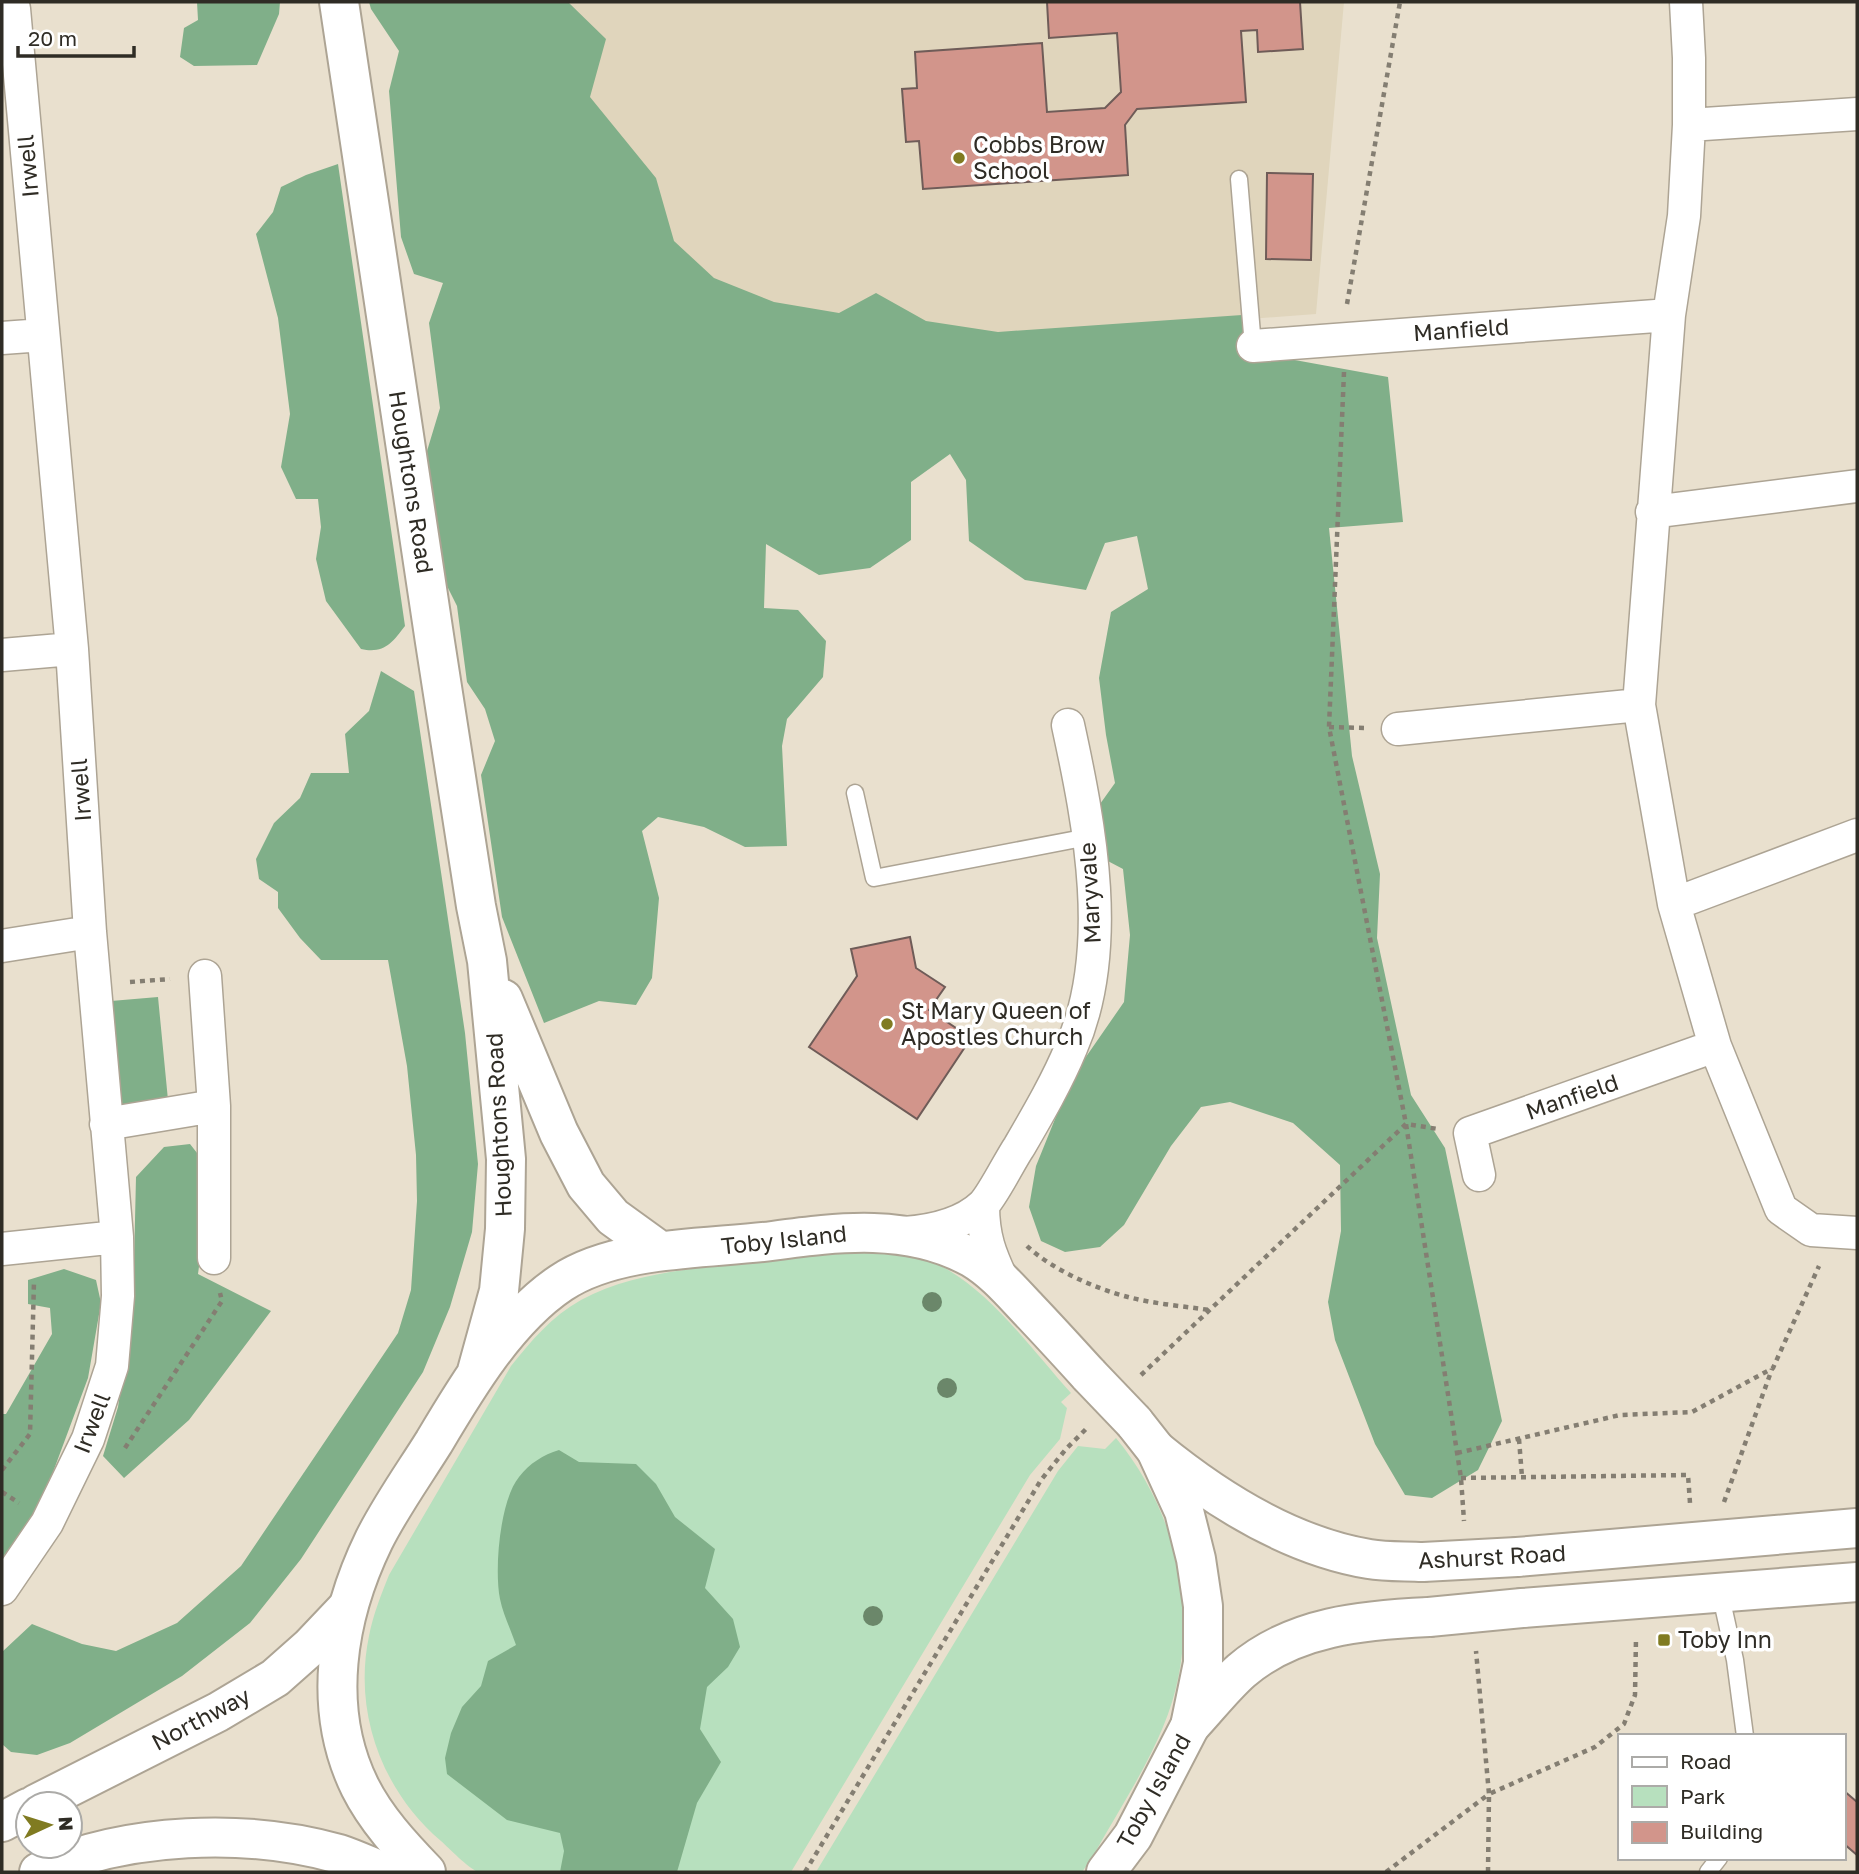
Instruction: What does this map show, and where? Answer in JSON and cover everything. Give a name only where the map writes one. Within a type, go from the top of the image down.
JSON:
[{"type":"main road","name":"Houghtons Road","points":[[339,2],[435,642],[487,961],[506,1159],[505,1229],[499,1290],[477,1371]]},
{"type":"main road","name":"Houghtons Road","points":[[487,961],[559,1133],[586,1185],[613,1217],[660,1251]]},
{"type":"main road","name":"Toby Island","points":[[426,1872],[389,1832],[360,1787],[342,1738],[336,1685],[347,1608],[375,1539],[477,1371],[525,1315],[561,1283],[606,1263],[660,1251],[840,1232],[895,1233],[939,1244],[972,1259],[1003,1282],[1145,1436],[1184,1511],[1196,1559],[1203,1606],[1203,1663],[1191,1726],[1133,1836],[1106,1872]]},
{"type":"main road","name":"Ashurst Road","points":[[1145,1436],[1182,1471],[1278,1531],[1321,1547],[1370,1559],[1423,1562],[1517,1557],[1857,1528]]},
{"type":"main road","points":[[1191,1726],[1242,1670],[1281,1645],[1326,1628],[1371,1620],[1857,1582]]},
{"type":"main road","name":"Northway","points":[[61,1790],[218,1712],[275,1678],[310,1647],[347,1608]]},
{"type":"main road","points":[[1114,1872],[1133,1836]]},
{"type":"main road","points":[[39,1872],[87,1854],[139,1843],[192,1838],[246,1839],[294,1845],[339,1854],[384,1872]]},
{"type":"street","points":[[1686,2],[1689,125],[1684,216],[1669,315],[1639,705],[1674,904],[1715,1046],[1782,1209],[1811,1230],[1846,1233]]},
{"type":"street","name":"Irwell","points":[[2,9],[14,9],[72,649],[94,985],[117,1237],[118,1296],[112,1366],[88,1439],[47,1523],[2,1589]]},
{"type":"street","points":[[1689,125],[1857,114]]},
{"type":"street","name":"Manfield","points":[[1254,346],[1669,315]]},
{"type":"street","points":[[2,338],[43,335]]},
{"type":"street","points":[[1652,512],[1857,486]]},
{"type":"street","points":[[2,655],[72,649]]},
{"type":"street","points":[[1398,729],[1639,705]]},
{"type":"street","name":"Maryvale","points":[[895,1233],[931,1231],[957,1221],[983,1205],[1022,1141],[1072,1048],[1085,1003],[1093,954],[1095,899],[1088,837],[1068,725]]},
{"type":"street","points":[[1674,904],[1857,835]]},
{"type":"street","points":[[2,946],[90,932]]},
{"type":"street","points":[[205,976],[214,1106],[214,1258]]},
{"type":"street","name":"Manfield","points":[[1479,1175],[1470,1133],[1715,1046]]},
{"type":"street","points":[[106,1124],[214,1106]]},
{"type":"street","points":[[983,1205],[983,1230],[988,1251],[1003,1282]]},
{"type":"street","points":[[2,1249],[117,1237]]},
{"type":"lane","points":[[1239,179],[1254,346]]},
{"type":"lane","points":[[855,793],[874,878],[1088,837]]},
{"type":"lane","points":[[1720,1592],[1735,1660],[1745,1734]]},
{"type":"path","points":[[1400,2],[1346,307],[1329,727],[1406,1124],[1461,1478],[1465,1533]]},
{"type":"path","points":[[94,985],[205,976]]},
{"type":"path","points":[[1133,1383],[1406,1124]]},
{"type":"path","points":[[983,1205],[1038,1257],[1078,1278],[1128,1297],[1209,1310]]},
{"type":"path","points":[[1732,1481],[1773,1368],[1846,1233]]},
{"type":"path","points":[[2,1470],[30,1434],[34,1246]]},
{"type":"path","points":[[119,1457],[222,1301],[214,1258]]},
{"type":"path","points":[[1457,1453],[1620,1416],[1692,1412],[1773,1368]]},
{"type":"path","points":[[804,1872],[1041,1480],[1066,1449],[1095,1421]]},
{"type":"path","points":[[1519,1439],[1522,1478]]},
{"type":"path","points":[[1461,1478],[1688,1475],[1692,1542]]},
{"type":"path","points":[[1386,1872],[1489,1794],[1595,1747],[1624,1724],[1635,1695],[1637,1599]]},
{"type":"path","points":[[1475,1643],[1489,1794],[1489,1872]]},
{"type":"shaded area","name":"Cobbs Brow School","points":[[533,2],[1344,2],[1316,314],[660,364]]},
{"type":"green space","points":[[197,2],[280,2],[279,14],[257,65],[194,66],[180,57],[184,28],[198,20]]},
{"type":"green space","points":[[369,2],[568,2],[606,39],[590,97],[656,178],[674,241],[714,278],[774,302],[839,313],[876,293],[926,321],[998,332],[1242,315],[1246,351],[1388,377],[1403,522],[1329,528],[1352,756],[1380,874],[1377,938],[1411,1095],[1445,1148],[1502,1421],[1478,1470],[1432,1498],[1405,1495],[1375,1444],[1335,1340],[1328,1302],[1341,1231],[1340,1165],[1293,1123],[1230,1102],[1201,1107],[1171,1146],[1124,1225],[1100,1247],[1065,1252],[1041,1241],[1029,1207],[1036,1166],[1072,1077],[1124,1002],[1130,935],[1123,869],[1104,859],[1095,811],[1115,783],[1099,678],[1111,612],[1148,589],[1137,536],[1105,543],[1086,590],[1025,580],[969,541],[966,480],[950,454],[911,482],[911,540],[870,568],[819,575],[766,544],[764,608],[798,610],[826,641],[823,677],[787,719],[782,746],[787,846],[745,847],[704,827],[658,817],[642,831],[659,898],[652,978],[636,1005],[599,1001],[544,1023],[502,917],[481,775],[495,741],[485,709],[467,682],[457,606],[427,546],[424,461],[440,408],[429,323],[443,283],[414,274],[401,237],[389,91],[399,51]]},
{"type":"green space","points":[[338,164],[405,626],[387,646],[376,650],[361,649],[326,601],[316,559],[321,527],[318,499],[296,499],[281,467],[290,414],[278,318],[256,234],[273,212],[281,187]]},
{"type":"green space","points":[[381,671],[414,691],[465,1033],[478,1164],[472,1232],[450,1307],[423,1372],[301,1559],[250,1623],[182,1676],[70,1743],[37,1755],[11,1752],[2,1744],[2,1652],[32,1624],[82,1644],[116,1651],[177,1623],[241,1566],[398,1333],[411,1290],[417,1201],[416,1155],[407,1066],[388,960],[321,960],[300,938],[278,908],[278,892],[259,879],[256,859],[274,823],[300,798],[311,773],[349,773],[345,734],[369,711]]},
{"type":"green space","points":[[158,997],[168,1100],[121,1105],[111,1001]]},
{"type":"green space","points":[[190,1144],[208,1167],[205,1222],[198,1274],[271,1311],[189,1420],[124,1478],[103,1456],[118,1407],[133,1307],[136,1177],[164,1147]]},
{"type":"green space","points":[[871,1248],[930,1261],[970,1285],[1006,1319],[1071,1393],[1061,1402],[1067,1408],[1060,1439],[1030,1475],[791,1872],[491,1873],[474,1870],[420,1821],[388,1774],[369,1721],[365,1665],[373,1620],[389,1575],[511,1366],[551,1321],[581,1300],[618,1284],[677,1271]]},
{"type":"green space","points":[[64,1269],[96,1280],[101,1303],[88,1378],[43,1499],[2,1564],[2,1414],[6,1414],[52,1334],[50,1308],[28,1304],[28,1280]]},
{"type":"green space","points":[[1116,1438],[1139,1469],[1157,1503],[1171,1539],[1180,1576],[1184,1614],[1182,1652],[1175,1690],[1163,1727],[1138,1778],[1092,1858],[1082,1872],[816,1872],[1058,1471],[1078,1446],[1105,1449]]},
{"type":"green space","points":[[559,1450],[579,1462],[636,1464],[656,1484],[675,1517],[715,1549],[705,1588],[733,1619],[740,1647],[728,1667],[707,1687],[700,1729],[721,1762],[697,1803],[677,1872],[560,1872],[564,1851],[560,1833],[507,1820],[447,1774],[445,1758],[451,1733],[462,1707],[481,1686],[488,1661],[516,1645],[503,1610],[498,1586],[498,1553],[507,1502],[512,1488],[528,1468],[542,1457]]},
{"type":"building","points":[[1047,2],[1300,2],[1303,49],[1258,52],[1257,30],[1241,31],[1246,102],[1137,109],[1125,125],[1128,175],[923,189],[919,141],[906,142],[902,89],[917,88],[915,52],[1042,43],[1047,112],[1105,108],[1121,92],[1117,33],[1049,38]]},
{"type":"building","points":[[1267,173],[1313,174],[1311,260],[1266,259]]},
{"type":"building","name":"St Mary Queen of Apostles Church","points":[[910,937],[916,968],[945,987],[929,1010],[971,1038],[917,1119],[809,1047],[857,976],[851,949]]},
{"type":"building","points":[[1845,1792],[1857,1802],[1857,1855],[1845,1845]]},
{"type":"place","name":"Cobbs Brow School","points":[[959,158]]},
{"type":"place","name":"St Mary Queen of Apostles Church","points":[[887,1024]]},
{"type":"place","name":"Toby Inn","points":[[1664,1640]]}]
